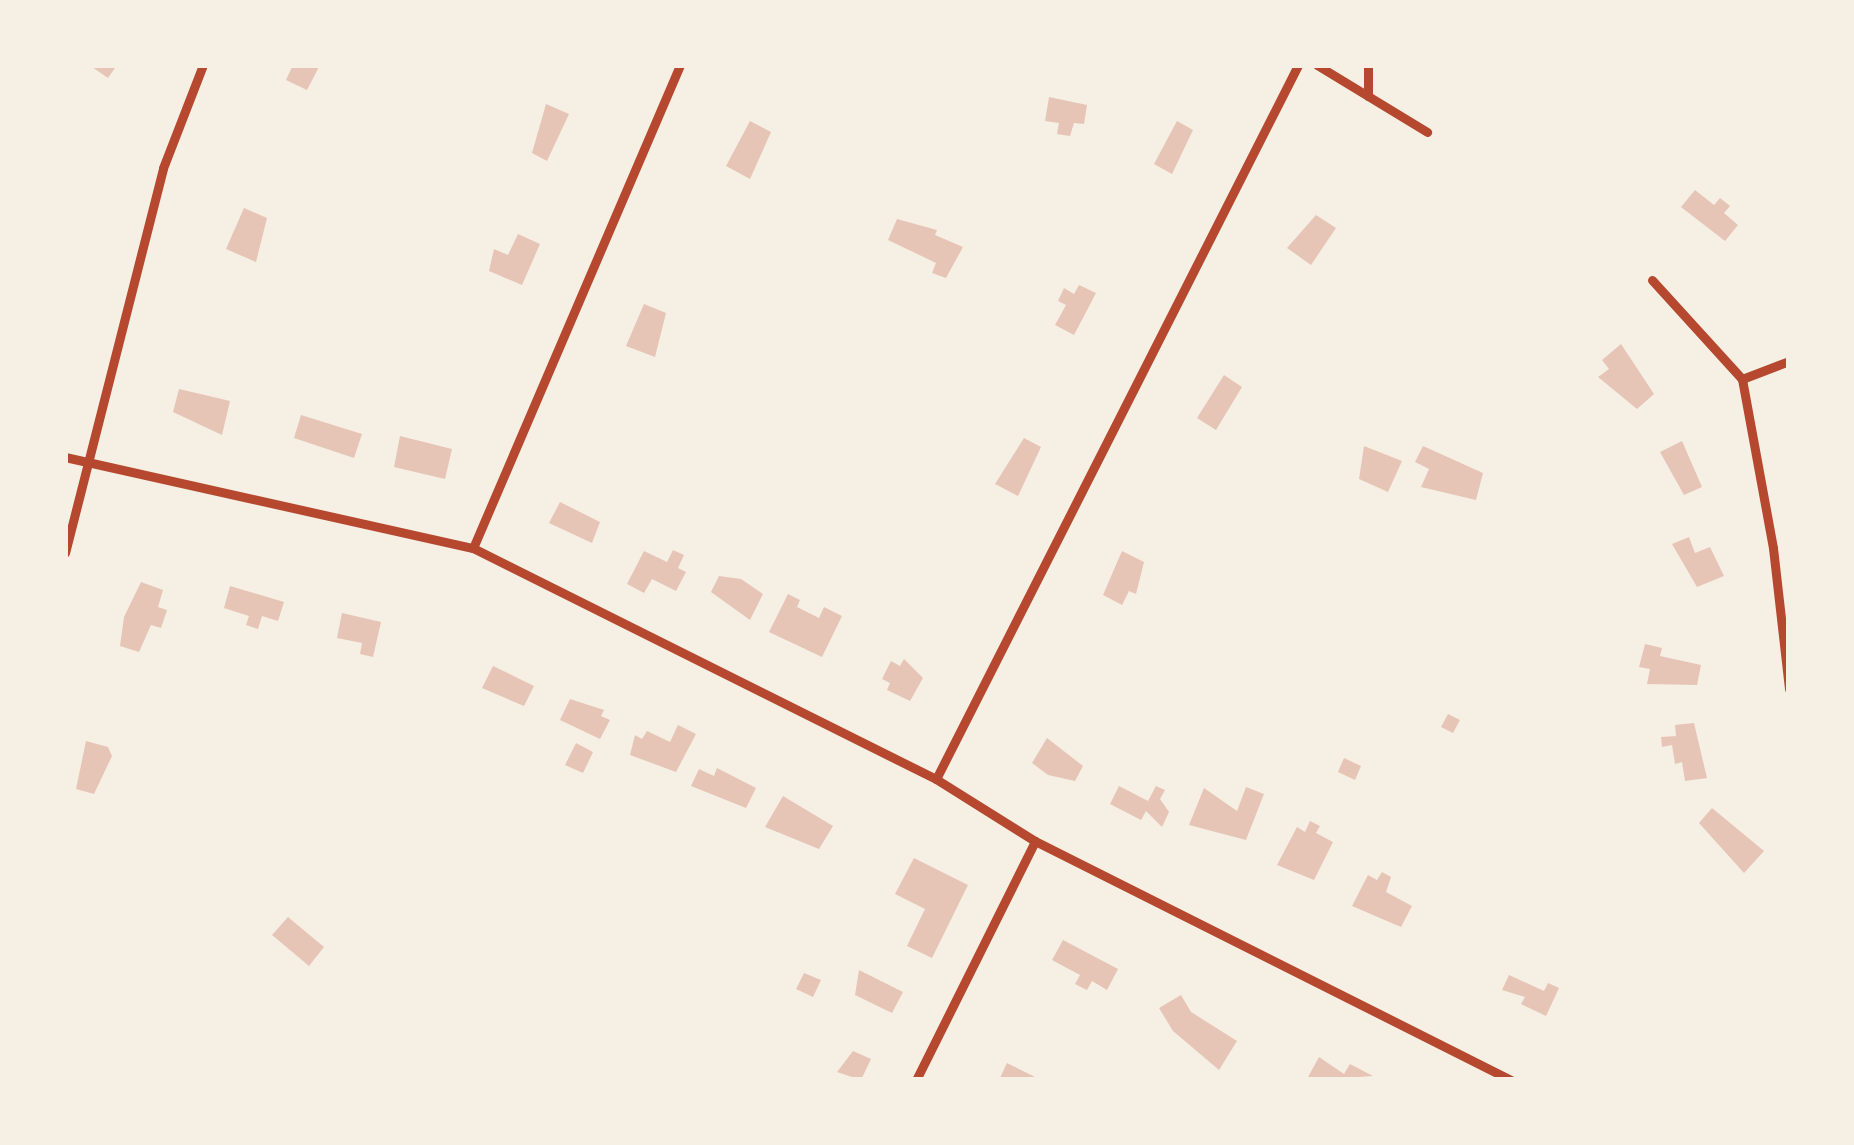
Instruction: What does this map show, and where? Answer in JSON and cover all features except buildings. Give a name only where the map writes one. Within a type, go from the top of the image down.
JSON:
[{"type":"street","points":[[65,553],[163,168],[204,65]]},
{"type":"street","points":[[473,548],[680,65]]},
{"type":"street","points":[[936,779],[1298,65]]},
{"type":"street","points":[[1317,65],[1427,132]]},
{"type":"street","points":[[1368,65],[1368,96]]},
{"type":"street","points":[[1652,280],[1742,378],[1773,548],[1789,689]]},
{"type":"street","points":[[1742,378],[1789,361]]},
{"type":"street","points":[[65,457],[473,548],[936,779],[1035,841],[1511,1080]]},
{"type":"street","points":[[916,1080],[1035,841]]}]
